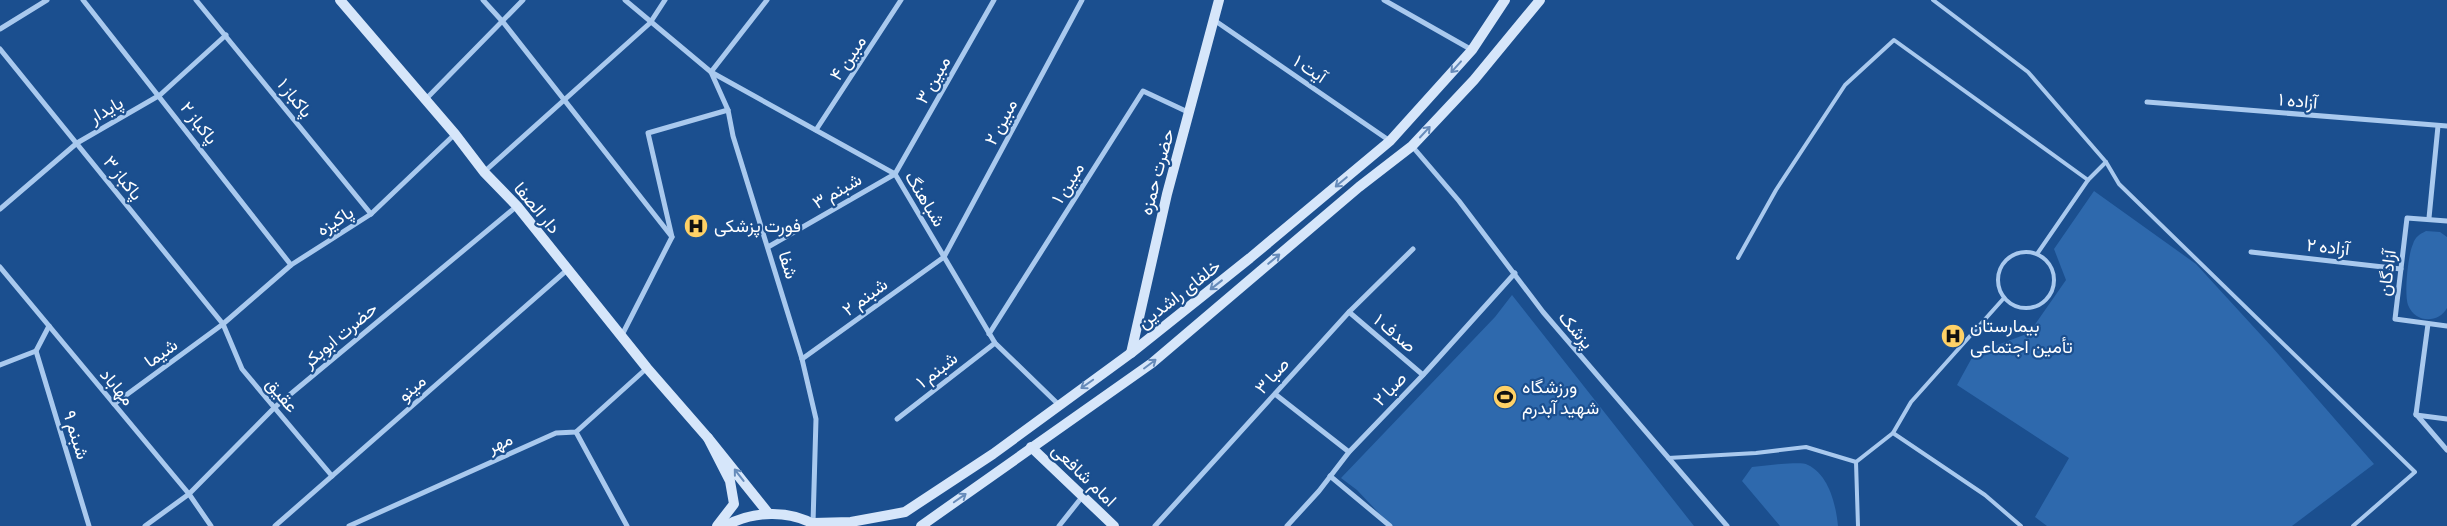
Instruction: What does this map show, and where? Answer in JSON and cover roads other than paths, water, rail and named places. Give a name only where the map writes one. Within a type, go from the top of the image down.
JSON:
[{"type":"main road","name":"دار الصفا","points":[[340,0],[455,134],[484,172],[517,206],[647,368],[708,438]]},
{"type":"main road","name":"خلفای راشدین","points":[[725,526],[747,517],[769,514],[791,516],[815,525],[851,522],[905,512],[993,454],[1058,404],[1131,353],[1250,258],[1390,141],[1472,50],[1505,0]]},
{"type":"main road","name":"خلفای راشدین","points":[[921,526],[1152,364],[1352,193],[1412,146],[1474,80],[1540,0]]},
{"type":"main road","name":"حضرت حمزه","points":[[1131,353],[1167,194],[1190,113],[1214,20],[1217,1]]},
{"type":"main road","points":[[708,438],[769,514]]},
{"type":"main road","points":[[708,438],[730,481],[734,504],[717,526]]},
{"type":"main road","name":"امام شافعی","points":[[1032,448],[1114,526]]},
{"type":"street","points":[[0,29],[47,0]]},
{"type":"street","name":"پاکباز ۲","points":[[83,0],[292,264]]},
{"type":"street","name":"پاکباز ۱","points":[[196,0],[371,214]]},
{"type":"street","points":[[483,0],[503,22],[672,237]]},
{"type":"street","points":[[424,100],[523,0]]},
{"type":"street","name":"شفا","points":[[625,0],[710,72],[728,110],[733,136],[802,359],[816,419],[815,525]]},
{"type":"street","points":[[484,172],[650,23],[665,0]]},
{"type":"street","points":[[710,72],[767,0]]},
{"type":"street","name":"مبین ۴","points":[[816,130],[901,0]]},
{"type":"street","name":"مبین ۳","points":[[895,174],[994,0]]},
{"type":"street","name":"مبین ۲","points":[[944,257],[1082,0]]},
{"type":"street","points":[[1384,0],[1472,50]]},
{"type":"street","name":"آیت ۱","points":[[1214,20],[1390,141]]},
{"type":"street","name":"پایدار","points":[[0,209],[76,143],[160,95],[226,35]]},
{"type":"street","name":"پاکباز ۳","points":[[0,50],[224,324]]},
{"type":"street","name":"شباهنگ","points":[[710,72],[895,174],[995,343],[1058,404]]},
{"type":"street","name":"مبین ۱","points":[[989,334],[1143,91],[1190,113]]},
{"type":"street","name":"آزاده ۱","points":[[2147,102],[2447,126]]},
{"type":"street","points":[[622,336],[672,237],[648,133],[728,110]]},
{"type":"street","points":[[2429,218],[2438,126]]},
{"type":"street","name":"پاکیزه","points":[[224,324],[292,264],[371,214],[455,134]]},
{"type":"street","name":"پزشک","points":[[1412,146],[1515,273],[1544,312],[1726,526]]},
{"type":"street","name":"شبنم ۳","points":[[768,247],[895,174]]},
{"type":"street","name":"حضرت ابوبکر","points":[[145,526],[189,494],[275,407],[517,206]]},
{"type":"street","name":"آزادگان","points":[[2447,222],[2429,218],[2407,218],[2395,319],[2447,326]]},
{"type":"street","name":"صبا ۳","points":[[1156,526],[1349,312],[1413,249]]},
{"type":"street","name":"آزاده ۲","points":[[2252,252],[2401,269]]},
{"type":"street","name":"شبنم ۲","points":[[802,359],[944,257]]},
{"type":"street","name":"مهاباد","points":[[0,268],[189,494],[211,526]]},
{"type":"street","name":"مینو","points":[[275,526],[567,270]]},
{"type":"street","name":"صبا ۲","points":[[1287,526],[1349,452],[1515,273]]},
{"type":"street","name":"صدف ۱","points":[[1349,312],[1423,374]]},
{"type":"street","name":"شیما","points":[[114,404],[224,324]]},
{"type":"street","name":"عقیق","points":[[224,324],[242,369],[332,476]]},
{"type":"street","points":[[2428,324],[2416,414],[2447,450]]},
{"type":"street","points":[[0,365],[36,351],[49,326]]},
{"type":"street","name":"شبنم ۱","points":[[896,419],[995,343]]},
{"type":"street","name":"شبنم ۹","points":[[36,351],[89,526]]},
{"type":"street","points":[[626,526],[576,432],[647,368]]},
{"type":"street","points":[[1275,394],[1349,452]]},
{"type":"street","points":[[2416,414],[2447,419]]},
{"type":"street","name":"مهر","points":[[349,526],[556,433],[576,432]]},
{"type":"street","points":[[1330,476],[1390,526]]},
{"type":"street","points":[[1059,526],[1082,497]]},
{"type":"lane","points":[[1933,0],[2028,72],[2106,162],[2120,184],[2415,472],[2354,526]]},
{"type":"lane","points":[[1738,258],[1776,190],[1845,85],[1894,40],[2088,180]]},
{"type":"lane","points":[[2036,254],[2088,180],[2106,162]]},
{"type":"lane","points":[[2018,253],[2036,254],[2051,266],[2054,275],[2052,293],[2046,301],[2029,309],[2020,308],[2004,298],[1997,281],[2002,263],[2018,253]]},
{"type":"lane","points":[[1856,462],[1893,433],[1912,402],[2004,298]]},
{"type":"lane","points":[[1893,433],[1985,495],[2021,526]]},
{"type":"lane","points":[[1668,458],[1756,453],[1806,447],[1856,462]]},
{"type":"lane","points":[[1856,462],[1858,526]]},
{"type":"place","name":"فورت پزشکی","points":[[696,226]]},
{"type":"place","name":"بیمارستان تأمین اجتماعی","points":[[1953,336]]},
{"type":"place","name":"ورزشگاه شهید آبدرم","points":[[1505,397]]}]
